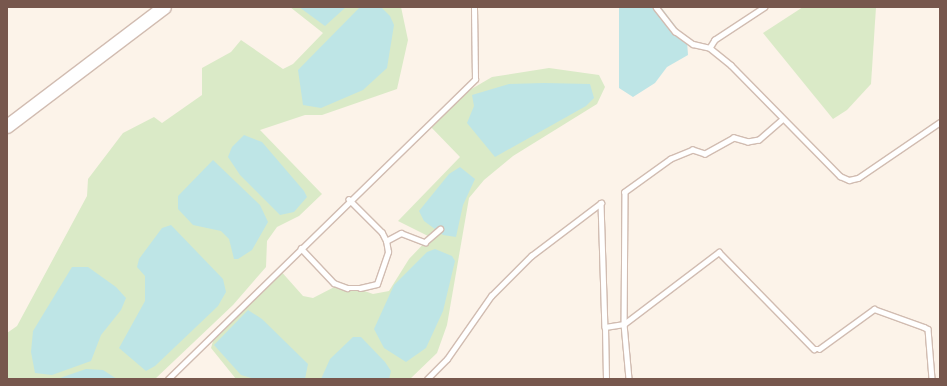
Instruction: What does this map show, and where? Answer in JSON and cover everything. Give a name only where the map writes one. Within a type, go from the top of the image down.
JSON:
[{"type":"street","points":[[7,126],[164,7]]},
{"type":"lane","points":[[168,379],[349,200],[475,79],[474,7]]},
{"type":"lane","points":[[656,7],[676,31],[693,44],[710,48],[740,73],[782,120],[840,176],[848,180],[868,172],[940,122]]},
{"type":"lane","points":[[710,48],[715,40],[765,7]]},
{"type":"lane","points":[[629,379],[624,324],[625,192],[670,159],[693,150],[705,154],[734,138],[748,142],[759,140],[782,120]]},
{"type":"lane","points":[[301,248],[334,283],[346,288],[360,288],[377,284],[388,252],[386,241],[349,200]]},
{"type":"lane","points":[[427,379],[446,359],[490,296],[531,256],[601,203],[606,379]]},
{"type":"lane","points":[[386,241],[401,233],[424,242],[440,229]]},
{"type":"lane","points":[[605,327],[624,324],[719,252],[814,349],[819,348],[874,310],[928,329],[932,379]]},
{"type":"green space","points":[[290,7],[401,7],[408,40],[397,89],[322,115],[305,115],[260,130],[322,194],[299,216],[277,227],[267,241],[266,267],[233,305],[155,379],[7,379],[7,333],[17,326],[87,196],[88,179],[123,133],[154,117],[162,123],[202,95],[202,68],[231,52],[241,40],[283,69],[293,64],[323,33]]},
{"type":"green space","points":[[803,7],[876,7],[871,84],[847,110],[833,119],[763,33]]},
{"type":"green space","points":[[549,68],[599,75],[605,87],[597,104],[513,156],[484,180],[469,198],[447,325],[437,353],[410,379],[236,379],[211,348],[213,341],[252,302],[248,297],[279,269],[303,296],[313,298],[342,283],[373,294],[389,291],[409,259],[430,237],[398,221],[460,157],[430,126],[468,91],[492,77]]},
{"type":"water","points":[[299,7],[346,7],[325,26]]},
{"type":"water","points":[[360,7],[381,7],[390,16],[394,25],[387,68],[363,90],[321,108],[303,105],[298,70]]},
{"type":"water","points":[[619,7],[661,7],[687,41],[688,55],[667,67],[655,83],[633,97],[619,88]]},
{"type":"water","points":[[509,84],[590,84],[594,98],[586,106],[495,157],[467,123],[474,106],[472,95]]},
{"type":"water","points":[[244,135],[262,142],[304,191],[307,197],[294,212],[280,215],[240,175],[228,157],[232,147]]},
{"type":"water","points":[[213,160],[260,205],[268,222],[252,250],[238,259],[234,259],[229,239],[221,231],[193,225],[178,209],[178,196]]},
{"type":"water","points":[[460,167],[475,179],[463,205],[456,237],[443,235],[424,221],[419,211],[449,174]]},
{"type":"water","points":[[171,225],[223,279],[226,292],[218,306],[155,366],[146,371],[119,348],[145,301],[145,276],[137,267],[139,259],[162,228]]},
{"type":"water","points":[[435,249],[452,256],[455,261],[443,311],[426,348],[406,362],[384,348],[374,329],[394,285],[427,252]]},
{"type":"water","points":[[72,267],[88,267],[116,287],[126,298],[121,310],[101,335],[91,361],[52,375],[35,373],[31,352],[33,331]]},
{"type":"water","points":[[248,310],[262,319],[308,364],[305,379],[255,379],[241,375],[214,345]]},
{"type":"water","points":[[353,337],[361,337],[385,362],[391,371],[389,379],[321,379],[330,359]]},
{"type":"water","points":[[86,369],[103,370],[117,379],[57,379]]}]
